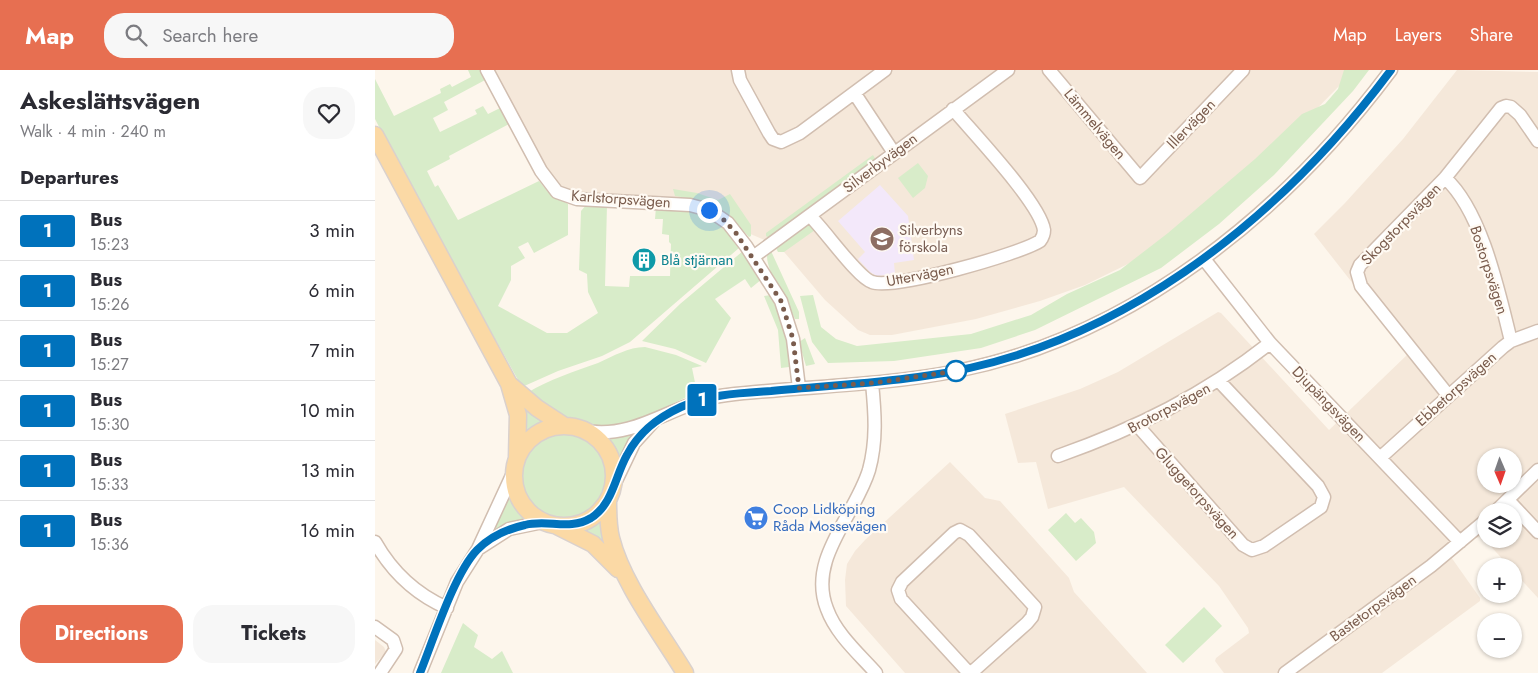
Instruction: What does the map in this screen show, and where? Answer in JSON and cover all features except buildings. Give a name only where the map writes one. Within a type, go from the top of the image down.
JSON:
[{"type":"main road","points":[[375,135],[509,384],[519,422],[515,486],[522,503],[547,523],[593,544],[628,580]]},
{"type":"main road","points":[[509,384],[537,408],[563,425],[587,431],[601,441],[610,455],[614,471],[611,493],[611,537],[628,580],[685,673]]},
{"type":"main road","points":[[516,463],[532,437],[547,429],[563,425]]},
{"type":"main road","points":[[547,523],[573,525],[587,520],[599,511],[611,493]]},
{"type":"street","name":"Karlstorpsvägen","points":[[487,70],[541,171],[557,192],[577,198],[679,203],[709,210],[728,223],[753,257],[781,301],[788,318],[793,339],[799,388]]},
{"type":"street","points":[[738,70],[740,80],[769,133],[777,141],[786,141],[799,133],[855,94],[885,70]]},
{"type":"street","name":"Silverbyvägen","points":[[753,257],[1008,70]]},
{"type":"street","name":"Lämmelvägen","points":[[1049,70],[1140,178]]},
{"type":"street","name":"Illervägen","points":[[1140,178],[1243,70]]},
{"type":"street","points":[[587,431],[601,433],[620,432],[658,418],[685,405],[714,397],[799,388],[873,383],[965,370],[1064,339],[1136,303],[1204,259],[1298,175],[1331,142],[1391,70]]},
{"type":"street","points":[[855,94],[895,153]]},
{"type":"street","name":"Skogstorpsvägen","points":[[1448,394],[1361,286],[1357,277],[1360,265],[1445,178],[1495,113],[1506,106],[1511,107],[1520,115],[1538,141]]},
{"type":"street","name":"Uttervägen","points":[[810,216],[823,228],[862,276],[871,282],[882,284],[971,265],[1009,253],[1040,240],[1044,233],[1042,223],[1027,199],[953,109]]},
{"type":"street","name":"Bostorpsvägen","points":[[1445,178],[1458,192],[1482,240],[1511,340]]},
{"type":"street","name":"Djupängsvägen","points":[[1204,259],[1270,343],[1381,457],[1460,542]]},
{"type":"street","name":"Ebbetorpsvägen","points":[[1381,457],[1448,394],[1511,340],[1538,330]]},
{"type":"street","name":"Brotorpsvägen","points":[[1058,456],[1137,426],[1219,381],[1270,343]]},
{"type":"street","name":"Gluggetorpsvägen","points":[[1137,426],[1243,545],[1253,550],[1265,546],[1321,507],[1324,497],[1318,486],[1219,381]]},
{"type":"street","points":[[873,383],[875,429],[869,471],[826,560],[822,589],[831,617],[876,673]]},
{"type":"street","points":[[611,493],[634,444],[658,418]]},
{"type":"street","points":[[420,673],[457,582],[478,549],[516,463]]},
{"type":"street","points":[[1505,503],[1538,470]]},
{"type":"street","points":[[1508,500],[1538,532]]},
{"type":"street","points":[[478,549],[509,529],[547,523]]},
{"type":"street","name":"Bastetorpsvägen","points":[[1285,673],[1477,528]]},
{"type":"street","points":[[960,530],[969,535],[1035,607],[1033,617],[970,673],[901,599],[898,590],[902,582],[949,537],[960,530]]},
{"type":"street","points":[[375,542],[400,577],[433,602],[447,608]]},
{"type":"street","points":[[375,627],[393,640],[395,644],[395,654],[380,673]]},
{"type":"shaded area","points":[[494,70],[1352,70],[1342,83],[1292,134],[1136,260],[1085,285],[1040,301],[976,319],[892,335],[870,335],[858,330],[825,300],[779,246],[741,230],[727,212],[715,205],[680,198],[578,193],[555,184]]},
{"type":"shaded area","points":[[1457,70],[1538,72],[1538,598],[1522,581],[1522,558],[1502,558],[1492,548],[1522,548],[1522,503],[1477,503],[1477,538],[1451,557],[1477,594],[1477,603],[1382,673],[1224,673],[1215,661],[1216,658],[1249,633],[1248,628],[1219,586],[1124,487],[1048,509],[1036,462],[1018,463],[1005,414],[1080,389],[1118,372],[1218,312],[1329,430],[1408,354],[1314,234],[1403,139]]},
{"type":"shaded area","name":"Silverbyns förskola","points":[[880,185],[908,216],[914,260],[894,263],[895,274],[877,276],[870,272],[858,259],[865,252],[838,221]]},
{"type":"shaded area","points":[[950,462],[985,498],[1000,501],[1069,578],[1074,592],[1147,673],[905,673],[846,606],[845,580],[847,564],[865,540]]},
{"type":"shaded area","points":[[375,640],[384,647],[386,652],[375,664]]},
{"type":"green space","points":[[468,70],[482,70],[487,79],[444,102],[448,110],[433,118],[440,132],[477,114],[475,110],[483,106],[488,114],[500,108],[509,124],[449,156],[450,159],[427,171],[435,187],[438,185],[458,220],[539,181],[548,192],[568,204],[568,235],[534,253],[528,242],[518,247],[525,258],[511,266],[511,280],[498,306],[547,333],[567,333],[598,313],[588,292],[587,274],[579,270],[581,211],[587,204],[607,205],[605,286],[629,287],[630,276],[670,276],[671,244],[669,242],[669,235],[662,234],[663,219],[655,219],[656,207],[703,215],[722,227],[739,248],[630,342],[602,356],[558,371],[522,387],[411,189],[375,119],[375,79],[394,116],[441,93],[440,89],[450,84],[452,87],[471,77]]},
{"type":"green space","points":[[1344,70],[1369,70],[1353,91],[1274,175],[1219,224],[1161,268],[1035,330],[981,348],[894,361],[828,363],[812,342],[800,296],[813,295],[821,327],[836,339],[857,346],[971,334],[1031,315],[1067,294],[1120,270],[1168,233],[1255,159],[1302,114],[1325,104],[1338,89]]},
{"type":"green space","points":[[873,155],[876,160],[769,238],[766,236],[766,233]]},
{"type":"green space","points":[[918,163],[928,176],[925,188],[913,198],[898,178]]},
{"type":"green space","points":[[673,189],[697,193],[718,200],[730,194],[751,225],[751,236],[749,237],[733,220],[717,209],[708,204],[675,196]]},
{"type":"green space","points":[[805,225],[812,225],[815,230],[784,252],[778,252],[775,246]]},
{"type":"green space","points":[[743,251],[762,279],[751,288],[745,279],[715,299],[731,318],[706,363],[675,349],[642,341],[680,304]]},
{"type":"green space","points":[[771,251],[799,312],[799,319],[795,319],[770,271],[767,256]]},
{"type":"green space","points":[[771,295],[779,312],[784,330],[788,348],[789,367],[781,368],[778,330],[764,296]]},
{"type":"green space","points":[[805,338],[815,364],[806,366],[799,342]]},
{"type":"green space","points":[[645,347],[676,355],[702,366],[692,368],[697,392],[635,422],[601,427],[554,414],[527,393],[553,380],[621,352]]},
{"type":"green space","points":[[524,407],[547,424],[525,438]]},
{"type":"green space","points":[[564,431],[581,434],[596,444],[606,459],[609,476],[606,493],[596,508],[581,518],[564,521],[547,518],[532,508],[522,493],[519,476],[522,459],[532,444],[547,434]]},
{"type":"green space","points":[[634,434],[618,459],[604,439],[605,438]]},
{"type":"green space","points":[[513,495],[528,518],[507,524],[491,535],[509,496]]},
{"type":"green space","points":[[1066,513],[1075,523],[1081,518],[1094,532],[1096,543],[1076,561],[1048,530]]},
{"type":"green space","points":[[602,516],[605,546],[582,530]]},
{"type":"green space","points":[[1204,607],[1222,626],[1183,663],[1165,645]]},
{"type":"green space","points":[[463,623],[478,635],[474,647],[492,659],[502,651],[513,673],[441,673]]},
{"type":"bus line","name":"1","points":[[420,673],[457,582],[478,549],[509,529],[543,522],[565,526],[573,525],[594,516],[608,500],[626,456],[643,432],[658,418],[685,405],[725,395],[873,383],[956,372],[1007,359],[1064,339],[1096,324],[1174,280],[1204,259],[1239,230],[1270,203],[1331,142],[1391,70]]},
{"type":"place","name":"Silverbyns förskola","points":[[882,239]]},
{"type":"place","name":"Blå stjärnan","points":[[644,260]]},
{"type":"place","name":"Coop Lidköping Råda Mossevägen","points":[[756,518]]},
{"type":"route","points":[[709,210],[728,223],[736,233],[781,301],[788,318],[793,339],[799,388],[873,383],[956,371]]}]
